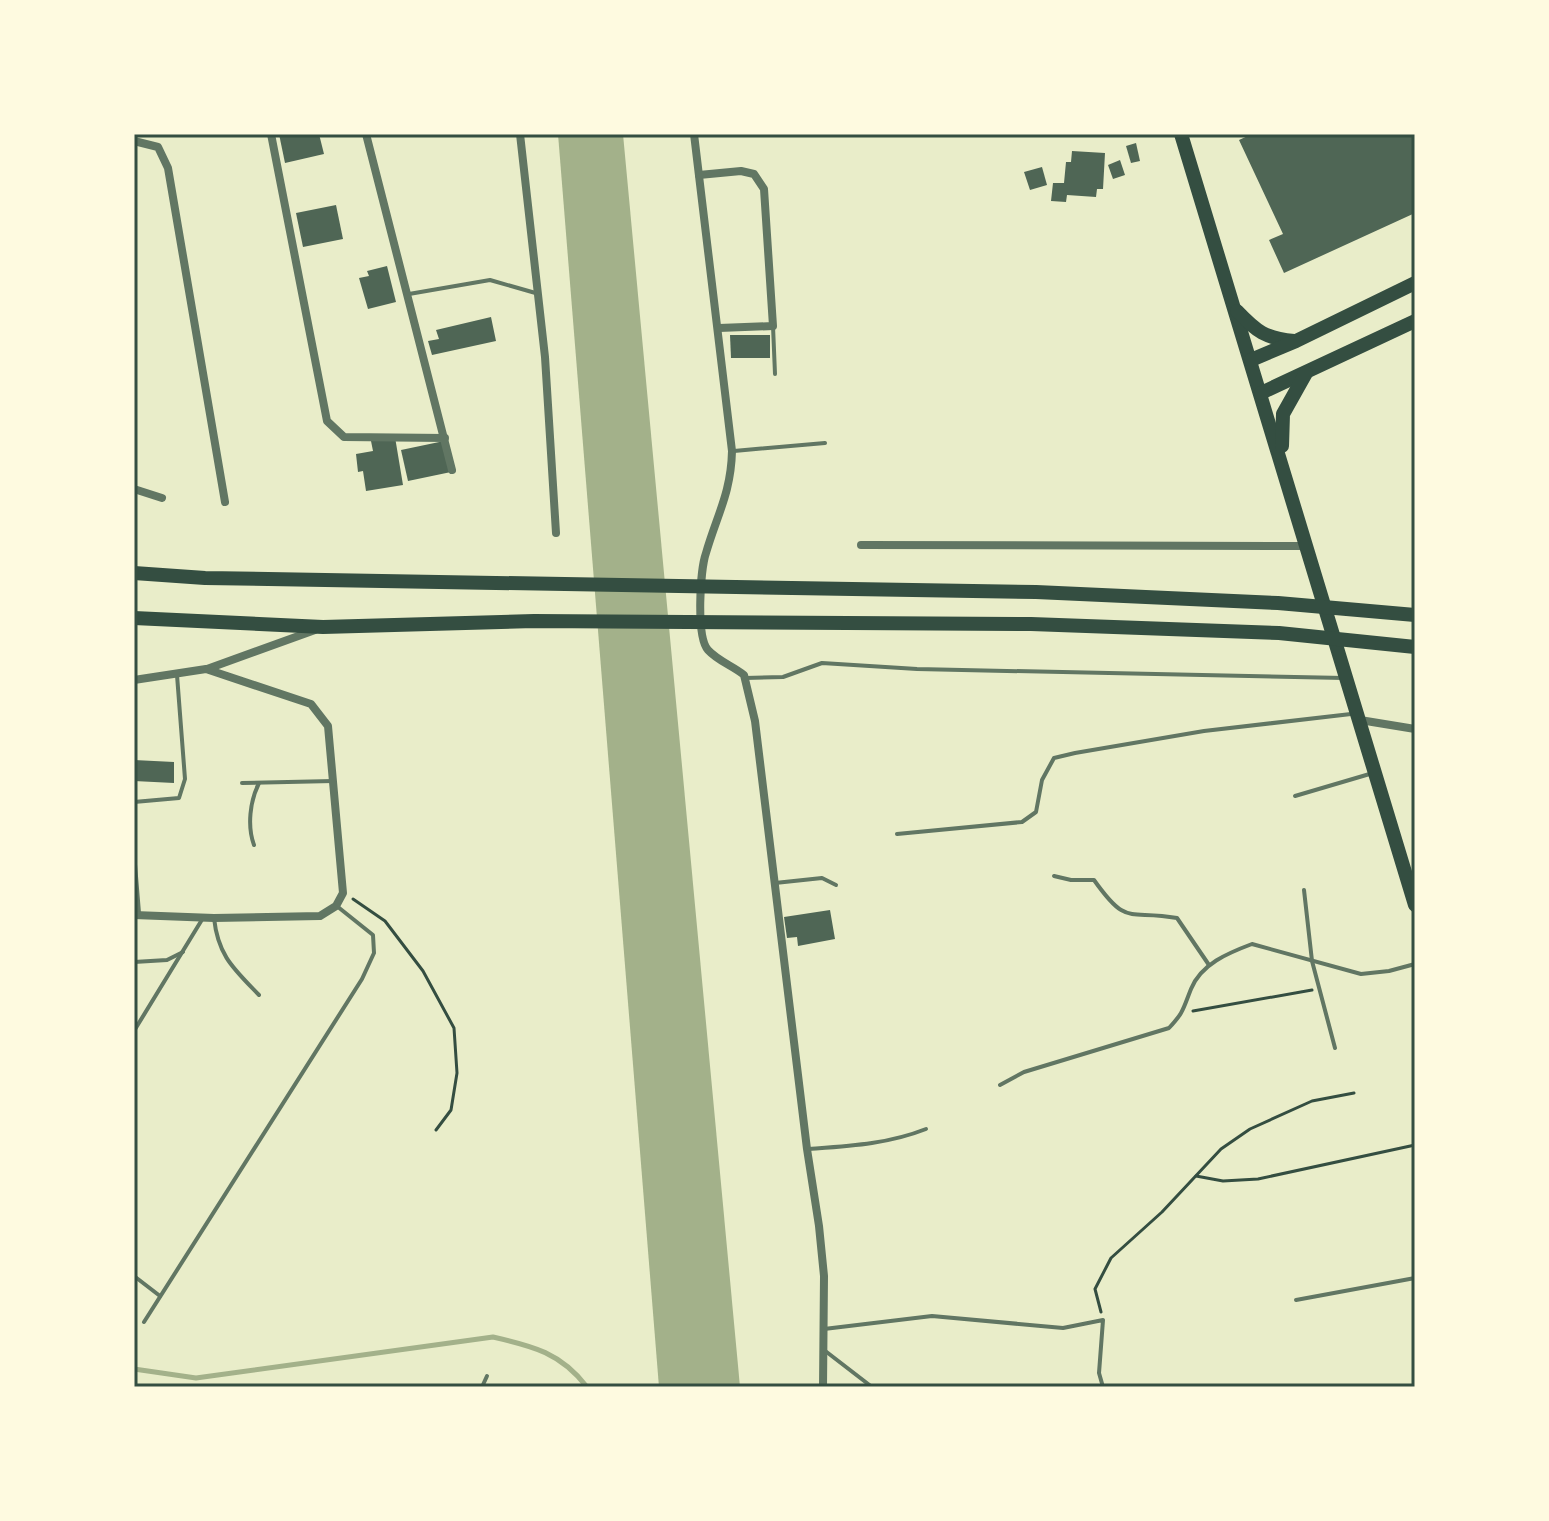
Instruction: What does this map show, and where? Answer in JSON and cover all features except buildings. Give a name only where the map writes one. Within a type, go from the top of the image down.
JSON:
[{"type":"main road","points":[[1181,134],[1413,889],[1415,905]]},
{"type":"main road","points":[[1251,360],[1415,283]]},
{"type":"main road","points":[[1234,308],[1256,331],[1275,339],[1296,341]]},
{"type":"main road","points":[[1261,393],[1415,321]]},
{"type":"main road","points":[[1282,461],[1283,414],[1306,373]]},
{"type":"main road","points":[[134,573],[205,578],[1036,592],[1278,603],[1415,615]]},
{"type":"main road","points":[[134,618],[323,627],[534,621],[1031,624],[1279,633],[1415,647]]},
{"type":"street","points":[[271,134],[327,421],[344,437],[445,438]]},
{"type":"street","points":[[366,134],[452,470]]},
{"type":"street","points":[[520,134],[539,294],[556,533]]},
{"type":"street","points":[[694,134],[732,451],[731,477],[705,555],[701,603],[704,644],[709,651],[742,672],[755,721],[821,1251],[823,1387]]},
{"type":"street","points":[[134,141],[158,147],[168,168],[225,502]]},
{"type":"street","points":[[699,175],[741,171],[754,174],[764,189],[773,326],[719,328]]},
{"type":"street","points":[[134,489],[162,498]]},
{"type":"street","points":[[861,545],[1308,546]]},
{"type":"street","points":[[134,680],[206,669],[323,627]]},
{"type":"street","points":[[137,915],[203,918],[320,916],[336,906],[343,893],[328,726],[311,704],[206,669]]},
{"type":"street","points":[[1359,717],[1415,729]]},
{"type":"lane","points":[[409,294],[490,280],[539,294]]},
{"type":"lane","points":[[773,326],[775,374]]},
{"type":"lane","points":[[732,451],[825,443]]},
{"type":"lane","points":[[745,678],[783,677],[822,663],[917,669],[1347,678]]},
{"type":"lane","points":[[134,802],[179,798],[185,779],[177,674]]},
{"type":"lane","points":[[897,834],[1022,822],[1036,812],[1042,780],[1054,758],[1204,731],[1359,717]]},
{"type":"lane","points":[[1295,796],[1375,772]]},
{"type":"lane","points":[[242,783],[333,781]]},
{"type":"lane","points":[[254,845],[250,829],[252,796],[259,783]]},
{"type":"lane","points":[[134,852],[137,915]]},
{"type":"lane","points":[[1054,876],[1094,880],[1114,907],[1134,917],[1158,915],[1177,918],[1209,965]]},
{"type":"lane","points":[[775,883],[822,878],[836,885]]},
{"type":"lane","points":[[1304,890],[1312,961],[1335,1048]]},
{"type":"lane","points":[[144,1322],[362,979],[374,953],[373,935],[336,906]]},
{"type":"lane","points":[[134,1031],[203,918]]},
{"type":"lane","points":[[214,918],[216,939],[226,960],[259,995]]},
{"type":"lane","points":[[1000,1085],[1024,1072],[1169,1028],[1183,1013],[1192,986],[1209,965],[1252,944],[1361,974],[1415,964]]},
{"type":"lane","points":[[134,962],[167,960],[185,951]]},
{"type":"lane","points":[[807,1149],[877,1144],[899,1140],[926,1129]]},
{"type":"lane","points":[[134,1276],[160,1296]]},
{"type":"lane","points":[[1296,1300],[1415,1278]]},
{"type":"lane","points":[[824,1329],[932,1316],[1063,1328],[1103,1320],[1099,1373],[1103,1387]]},
{"type":"lane","points":[[822,1348],[872,1387]]},
{"type":"lane","points":[[482,1387],[487,1376]]},
{"type":"path","points":[[343,893],[385,921],[423,971],[454,1028],[457,1073],[451,1110],[436,1130]]},
{"type":"path","points":[[1183,1013],[1320,989]]},
{"type":"path","points":[[1103,1320],[1095,1289],[1111,1258],[1162,1212],[1221,1149],[1250,1129],[1312,1101],[1354,1093]]},
{"type":"path","points":[[1196,1176],[1223,1181],[1258,1179],[1415,1145]]},
{"type":"shaded area","points":[[558,134],[623,134],[740,1387],[659,1387]]},
{"type":"waterway","points":[[134,1369],[196,1378],[493,1337],[545,1353],[567,1366],[587,1387]]}]
